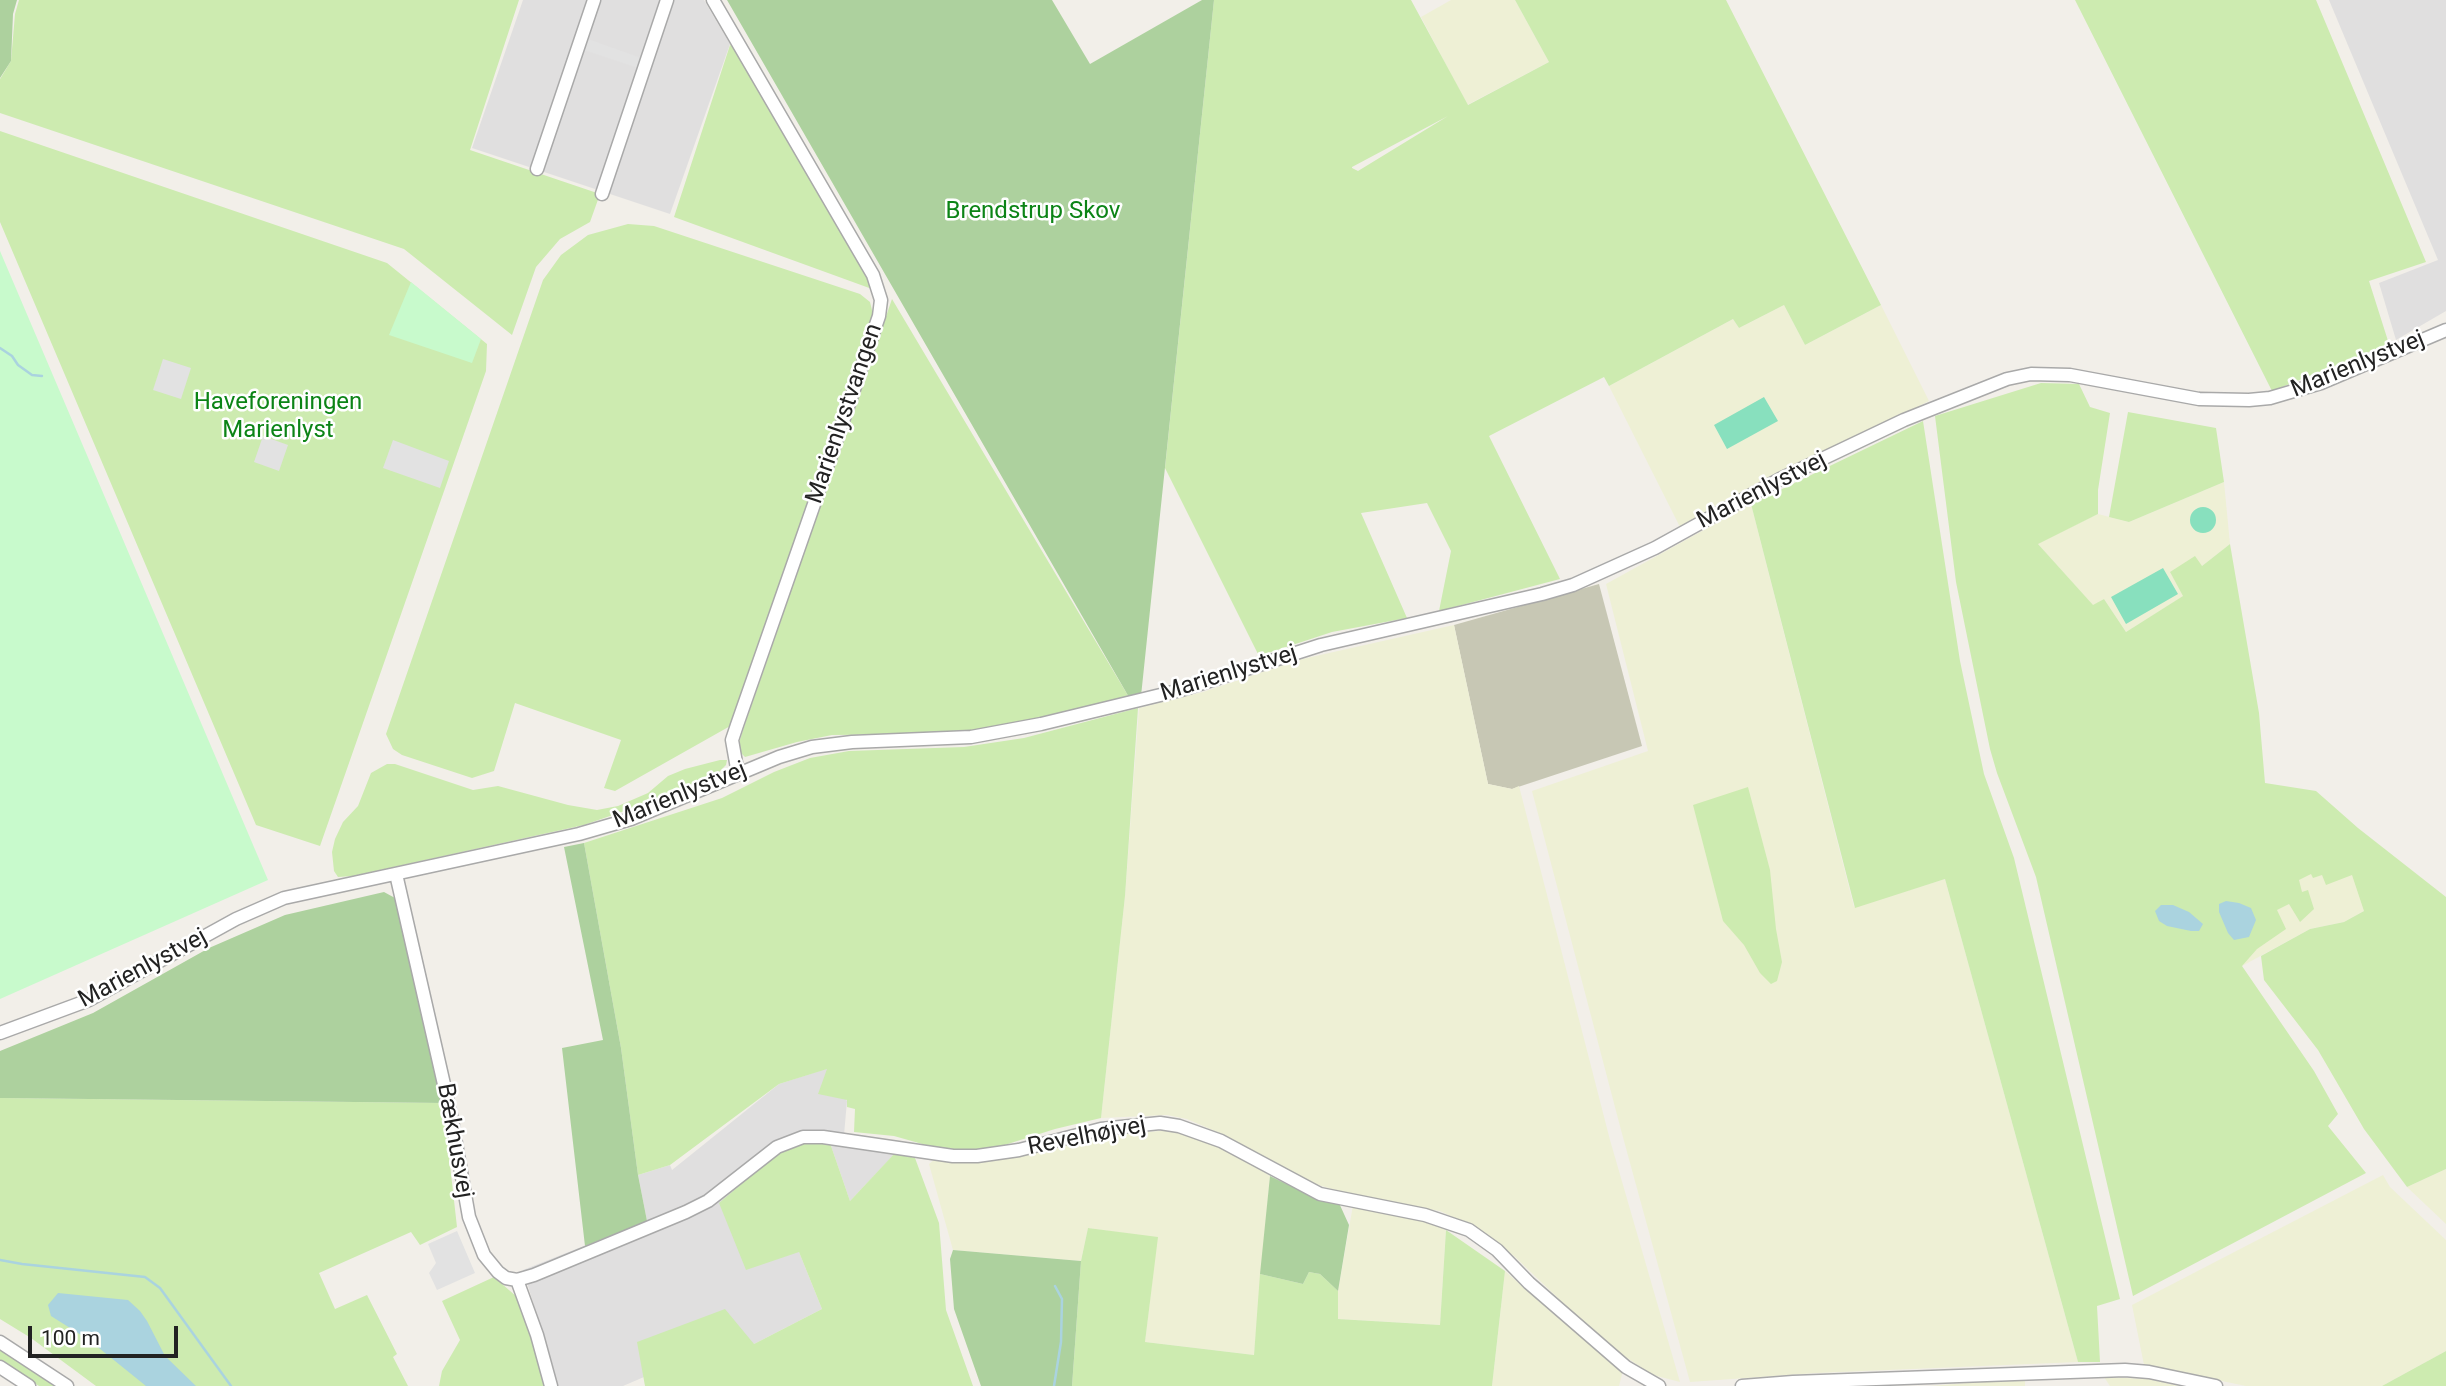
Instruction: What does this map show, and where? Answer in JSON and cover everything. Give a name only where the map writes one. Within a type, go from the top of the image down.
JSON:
[{"type":"street","points":[[537,169],[594,0]]},
{"type":"street","points":[[602,194],[667,0]]},
{"type":"street","name":"Marienlystvangen","points":[[713,0],[873,275],[881,300],[879,316],[732,740],[738,774]]},
{"type":"street","name":"Marienlystvej","points":[[0,1033],[89,1000],[259,908],[307,892],[487,856],[618,822],[812,747],[852,742],[971,737],[1041,724],[1181,690],[1321,645],[1573,585],[1655,548],[1780,479],[1904,420],[2007,379],[2031,374],[2070,375],[2199,399],[2270,398],[2321,383],[2446,330]]},
{"type":"street","name":"Bækhusvej","points":[[396,874],[451,1115],[468,1217],[489,1262],[506,1278],[517,1280]]},
{"type":"street","name":"Revelhøjvej","points":[[517,1280],[697,1207],[718,1194],[777,1147],[803,1137],[822,1137],[953,1156],[977,1156],[1019,1150],[1101,1129],[1160,1123],[1178,1126],[1221,1141],[1320,1194],[1425,1215],[1469,1230],[1497,1250],[1626,1367],[1659,1386]]},
{"type":"street","points":[[517,1280],[537,1335],[551,1386]]},
{"type":"street","points":[[0,1342],[67,1386]]},
{"type":"street","points":[[0,1367],[29,1386]]},
{"type":"street","points":[[1742,1386],[2125,1370],[2173,1376],[2216,1386]]},
{"type":"shaded area","points":[[523,0],[704,0],[730,44],[670,214],[472,148]]},
{"type":"shaded area","points":[[1451,0],[1515,0],[1549,62],[1467,105],[1421,17]]},
{"type":"shaded area","points":[[2329,0],[2446,0],[2446,311],[2396,340],[2379,283],[2438,260]]},
{"type":"shaded area","points":[[585,38],[644,59],[641,69],[581,49]]},
{"type":"shaded area","points":[[1784,305],[1805,345],[1881,305],[1929,401],[1680,527],[1609,386],[1733,319],[1739,328]]},
{"type":"shaded area","points":[[163,359],[191,368],[181,399],[153,390]]},
{"type":"shaded area","points":[[263,436],[288,445],[279,471],[254,462]]},
{"type":"shaded area","points":[[393,440],[449,461],[440,488],[383,468]]},
{"type":"shaded area","points":[[2224,482],[2230,544],[2202,566],[2170,572],[2184,596],[2126,632],[2104,599],[2093,606],[2037,543],[2098,514],[2129,522]]},
{"type":"shaded area","points":[[1751,504],[1854,907],[1945,879],[2078,1362],[1816,1373],[1690,1382],[1532,791],[1648,751],[1606,584]]},
{"type":"shaded area","points":[[1599,584],[1642,746],[1512,789],[1488,784],[1454,625]]},
{"type":"shaded area","points":[[1454,625],[1488,784],[1512,789],[1519,786],[1610,1140],[1680,1382],[1653,1375],[1624,1356],[1584,1323],[1514,1256],[1476,1228],[1440,1211],[1359,1197],[1305,1181],[1224,1135],[1187,1119],[1167,1115],[1101,1118],[1125,896],[1139,708],[1203,692],[1298,660]]},
{"type":"shaded area","points":[[2357,828],[2422,879],[2344,922],[2310,929],[2242,966],[2248,877]]},
{"type":"shaded area","points":[[828,1068],[847,1101],[844,1135],[903,1145],[850,1201],[830,1143],[799,1252],[822,1309],[754,1344],[638,1342],[644,1377],[623,1386],[556,1386],[554,1370],[523,1270],[647,1221],[638,1175],[670,1165],[672,1170],[779,1084]]},
{"type":"shaded area","points":[[1170,1130],[1223,1146],[1270,1176],[1254,1355],[1145,1342],[1157,1238],[1088,1228],[1081,1261],[953,1250],[929,1164],[935,1159],[978,1163],[1005,1159],[1083,1138]]},
{"type":"shaded area","points":[[2446,1169],[2446,1224],[2407,1187]]},
{"type":"shaded area","points":[[2383,1175],[2390,1187],[2446,1240],[2446,1351],[2382,1386],[2246,1386],[2144,1365],[2132,1305]]},
{"type":"shaded area","points":[[1353,1205],[1425,1220],[1446,1230],[1440,1325],[1338,1319],[1338,1291]]},
{"type":"shaded area","points":[[457,1231],[475,1273],[437,1290],[429,1273],[436,1263],[428,1244]]},
{"type":"shaded area","points":[[1505,1271],[1623,1370],[1619,1386],[1492,1386]]},
{"type":"shaded area","points":[[2104,1377],[2148,1379],[2179,1386],[2110,1386]]},
{"type":"shaded area","points":[[2025,1378],[2025,1386],[1930,1386]]},
{"type":"green space","points":[[0,0],[17,0],[13,14],[11,61],[0,78]]},
{"type":"green space","points":[[19,0],[519,0],[470,150],[600,194],[590,222],[560,239],[536,267],[512,335],[404,249],[0,113],[0,79],[11,61],[15,14]]},
{"type":"green space","name":"Brendstrup Skov","points":[[727,0],[1052,0],[1090,64],[1202,0],[1214,0],[1141,696],[1130,699]]},
{"type":"green space","points":[[1214,0],[1411,0],[1468,105],[1549,62],[1515,0],[1726,0],[1881,305],[1805,345],[1784,305],[1739,328],[1733,319],[1609,386],[1604,377],[1489,436],[1560,579],[1439,611],[1451,551],[1427,503],[1361,513],[1407,618],[1332,632],[1259,656],[1165,468]],"holes":[[[1448,116],[1358,171],[1352,167]]]},
{"type":"green space","points":[[2075,0],[2316,0],[2426,262],[2369,281],[2389,344],[2272,391]]},
{"type":"green space","points":[[730,45],[735,47],[870,279],[872,289],[674,217]]},
{"type":"green space","name":"Haveforeningen Marienlyst","points":[[0,131],[387,263],[487,344],[486,371],[320,846],[256,825],[0,222]]},
{"type":"green space","points":[[628,224],[654,226],[860,294],[870,302],[873,314],[867,338],[732,725],[615,791],[604,788],[621,740],[515,703],[494,771],[472,778],[402,755],[393,749],[386,734],[543,280],[561,255],[588,235]]},
{"type":"green space","points":[[0,251],[268,880],[0,999]]},
{"type":"green space","points":[[411,282],[481,339],[472,363],[389,335]]},
{"type":"green space","points":[[892,299],[1130,699],[992,728],[937,734],[832,735],[745,757],[737,749],[745,724]]},
{"type":"green space","points":[[2041,383],[2079,384],[2090,407],[2110,413],[2098,490],[2098,514],[2038,544],[2093,605],[2104,599],[2126,632],[2183,596],[2170,572],[2195,556],[2202,566],[2230,544],[2259,713],[2265,783],[2316,791],[2358,828],[2446,897],[2446,1169],[2407,1187],[2364,1129],[2318,1050],[2264,980],[2261,956],[2310,929],[2344,922],[2364,911],[2352,875],[2326,885],[2322,875],[2313,878],[2311,874],[2299,880],[2302,892],[2308,890],[2314,909],[2300,922],[2289,904],[2277,910],[2286,929],[2257,949],[2242,966],[2314,1071],[2338,1114],[2328,1126],[2366,1173],[2133,1296],[2036,877],[1990,749],[1956,582],[1935,416]]},
{"type":"green space","points":[[1764,397],[1778,421],[1727,449],[1714,425]]},
{"type":"green space","points":[[2128,412],[2216,428],[2224,482],[2129,522],[2109,517]]},
{"type":"green space","points":[[1923,421],[1960,661],[1984,774],[2014,858],[2120,1299],[2097,1306],[2100,1362],[2078,1362],[1945,879],[1855,908],[1751,504]]},
{"type":"green space","points":[[2203,507],[2212,511],[2216,520],[2212,529],[2203,533],[2194,529],[2190,520],[2194,511]]},
{"type":"green space","points":[[2163,568],[2178,594],[2126,624],[2111,597]]},
{"type":"green space","points":[[1138,708],[1125,896],[1101,1118],[992,1149],[940,1149],[894,1136],[854,1132],[855,1109],[847,1107],[847,1100],[818,1094],[827,1069],[779,1084],[670,1165],[638,1175],[621,1048],[584,843],[722,798],[774,772],[810,758],[849,751],[964,747],[1024,738]]},
{"type":"green space","points":[[727,760],[718,773],[584,825],[353,876],[338,877],[334,871],[332,852],[343,822],[358,806],[371,773],[387,764],[395,764],[473,790],[498,786],[597,810],[618,806],[648,793],[668,776],[685,769]]},
{"type":"green space","points":[[1748,787],[1770,870],[1782,962],[1777,981],[1771,984],[1760,973],[1744,945],[1723,921],[1693,805]]},
{"type":"green space","points":[[584,843],[621,1048],[647,1221],[585,1246],[562,1048],[603,1040],[564,847]]},
{"type":"green space","points":[[384,892],[395,898],[443,1103],[0,1098],[0,1051],[93,1013],[209,948],[285,915]]},
{"type":"green space","points":[[0,1098],[443,1103],[457,1227],[420,1245],[411,1232],[319,1273],[335,1309],[367,1295],[397,1354],[393,1357],[408,1386],[96,1386],[31,1338],[0,1319]]},
{"type":"green space","points":[[798,1143],[830,1143],[850,1201],[895,1153],[915,1158],[939,1223],[946,1310],[973,1386],[645,1386],[637,1342],[725,1309],[754,1344],[822,1309],[799,1252],[746,1270],[719,1203],[772,1158]]},
{"type":"green space","points":[[1270,1176],[1309,1195],[1339,1203],[1349,1225],[1338,1291],[1320,1274],[1309,1272],[1303,1284],[1260,1274]]},
{"type":"green space","points":[[1088,1228],[1158,1237],[1145,1342],[1254,1355],[1260,1274],[1303,1284],[1309,1272],[1320,1274],[1338,1291],[1338,1319],[1440,1325],[1446,1230],[1505,1271],[1492,1386],[1072,1386],[1081,1261]]},
{"type":"green space","points":[[953,1250],[1081,1261],[1072,1386],[981,1386],[954,1309],[950,1259]]},
{"type":"green space","points":[[494,1277],[517,1297],[545,1378],[545,1386],[439,1386],[442,1371],[460,1340],[442,1301]]},
{"type":"green space","points":[[0,1349],[56,1386],[39,1386],[0,1360]]},
{"type":"green space","points":[[2446,1351],[2446,1386],[2382,1386]]},
{"type":"water","points":[[2226,901],[2251,908],[2256,920],[2249,937],[2234,940],[2228,933],[2219,912],[2219,904]]},
{"type":"water","points":[[2161,905],[2173,905],[2189,912],[2203,924],[2199,931],[2167,926],[2159,921],[2155,911]]},
{"type":"water","points":[[58,1293],[128,1300],[147,1321],[165,1356],[196,1386],[146,1386],[89,1340],[51,1316],[48,1305]]},
{"type":"waterway","points":[[0,348],[32,375],[42,376]]},
{"type":"waterway","points":[[0,1260],[145,1277],[160,1288],[231,1386]]},
{"type":"waterway","points":[[1054,1386],[1061,1342],[1062,1299],[1055,1286]]}]
